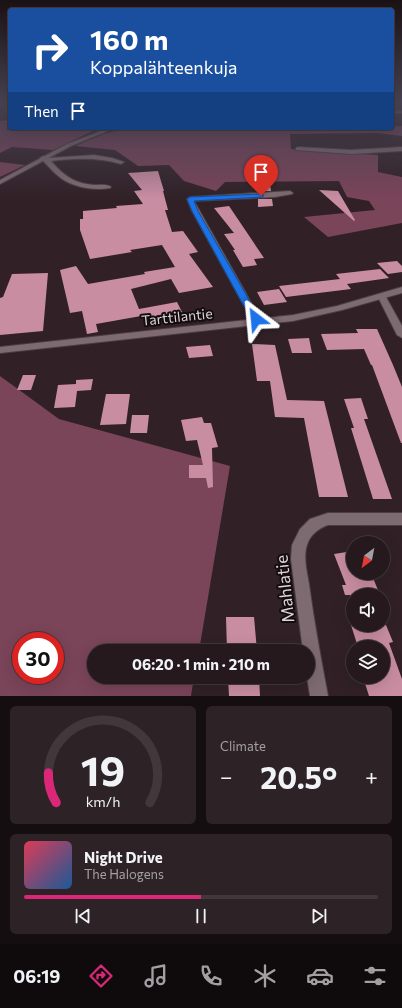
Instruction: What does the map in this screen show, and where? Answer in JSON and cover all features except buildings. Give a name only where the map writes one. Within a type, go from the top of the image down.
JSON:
[{"type":"street","points":[[0,182],[75,143],[97,134]]},
{"type":"street","points":[[298,149],[352,152],[402,149]]},
{"type":"street","points":[[45,159],[112,159],[121,162]]},
{"type":"street","points":[[45,159],[59,173],[77,183],[95,188],[108,187]]},
{"type":"street","points":[[257,322],[195,211],[190,199],[290,193]]},
{"type":"street","name":"Tarttilantie","points":[[0,350],[293,318],[382,297],[402,290]]},
{"type":"street","points":[[382,297],[402,335]]},
{"type":"street","name":"Mahlatie","points":[[320,696],[305,616],[298,558],[299,545],[305,532],[315,523],[328,519],[402,519]]},
{"type":"shaded area","points":[[0,134],[86,134],[53,150],[12,147],[0,153]]},
{"type":"shaded area","points":[[103,134],[290,134],[291,149],[378,155],[378,172],[402,177],[402,223],[328,237],[304,217],[375,210],[369,201],[347,197],[339,181],[225,182],[216,191],[184,181],[169,165],[138,166],[115,150],[75,146]]},
{"type":"shaded area","points":[[0,162],[25,165],[0,177]]},
{"type":"shaded area","points":[[0,376],[59,419],[230,466],[200,644],[87,644],[87,684],[193,684],[191,696],[0,696]]},
{"type":"route","points":[[256,319],[195,211],[190,199],[261,196]]}]
